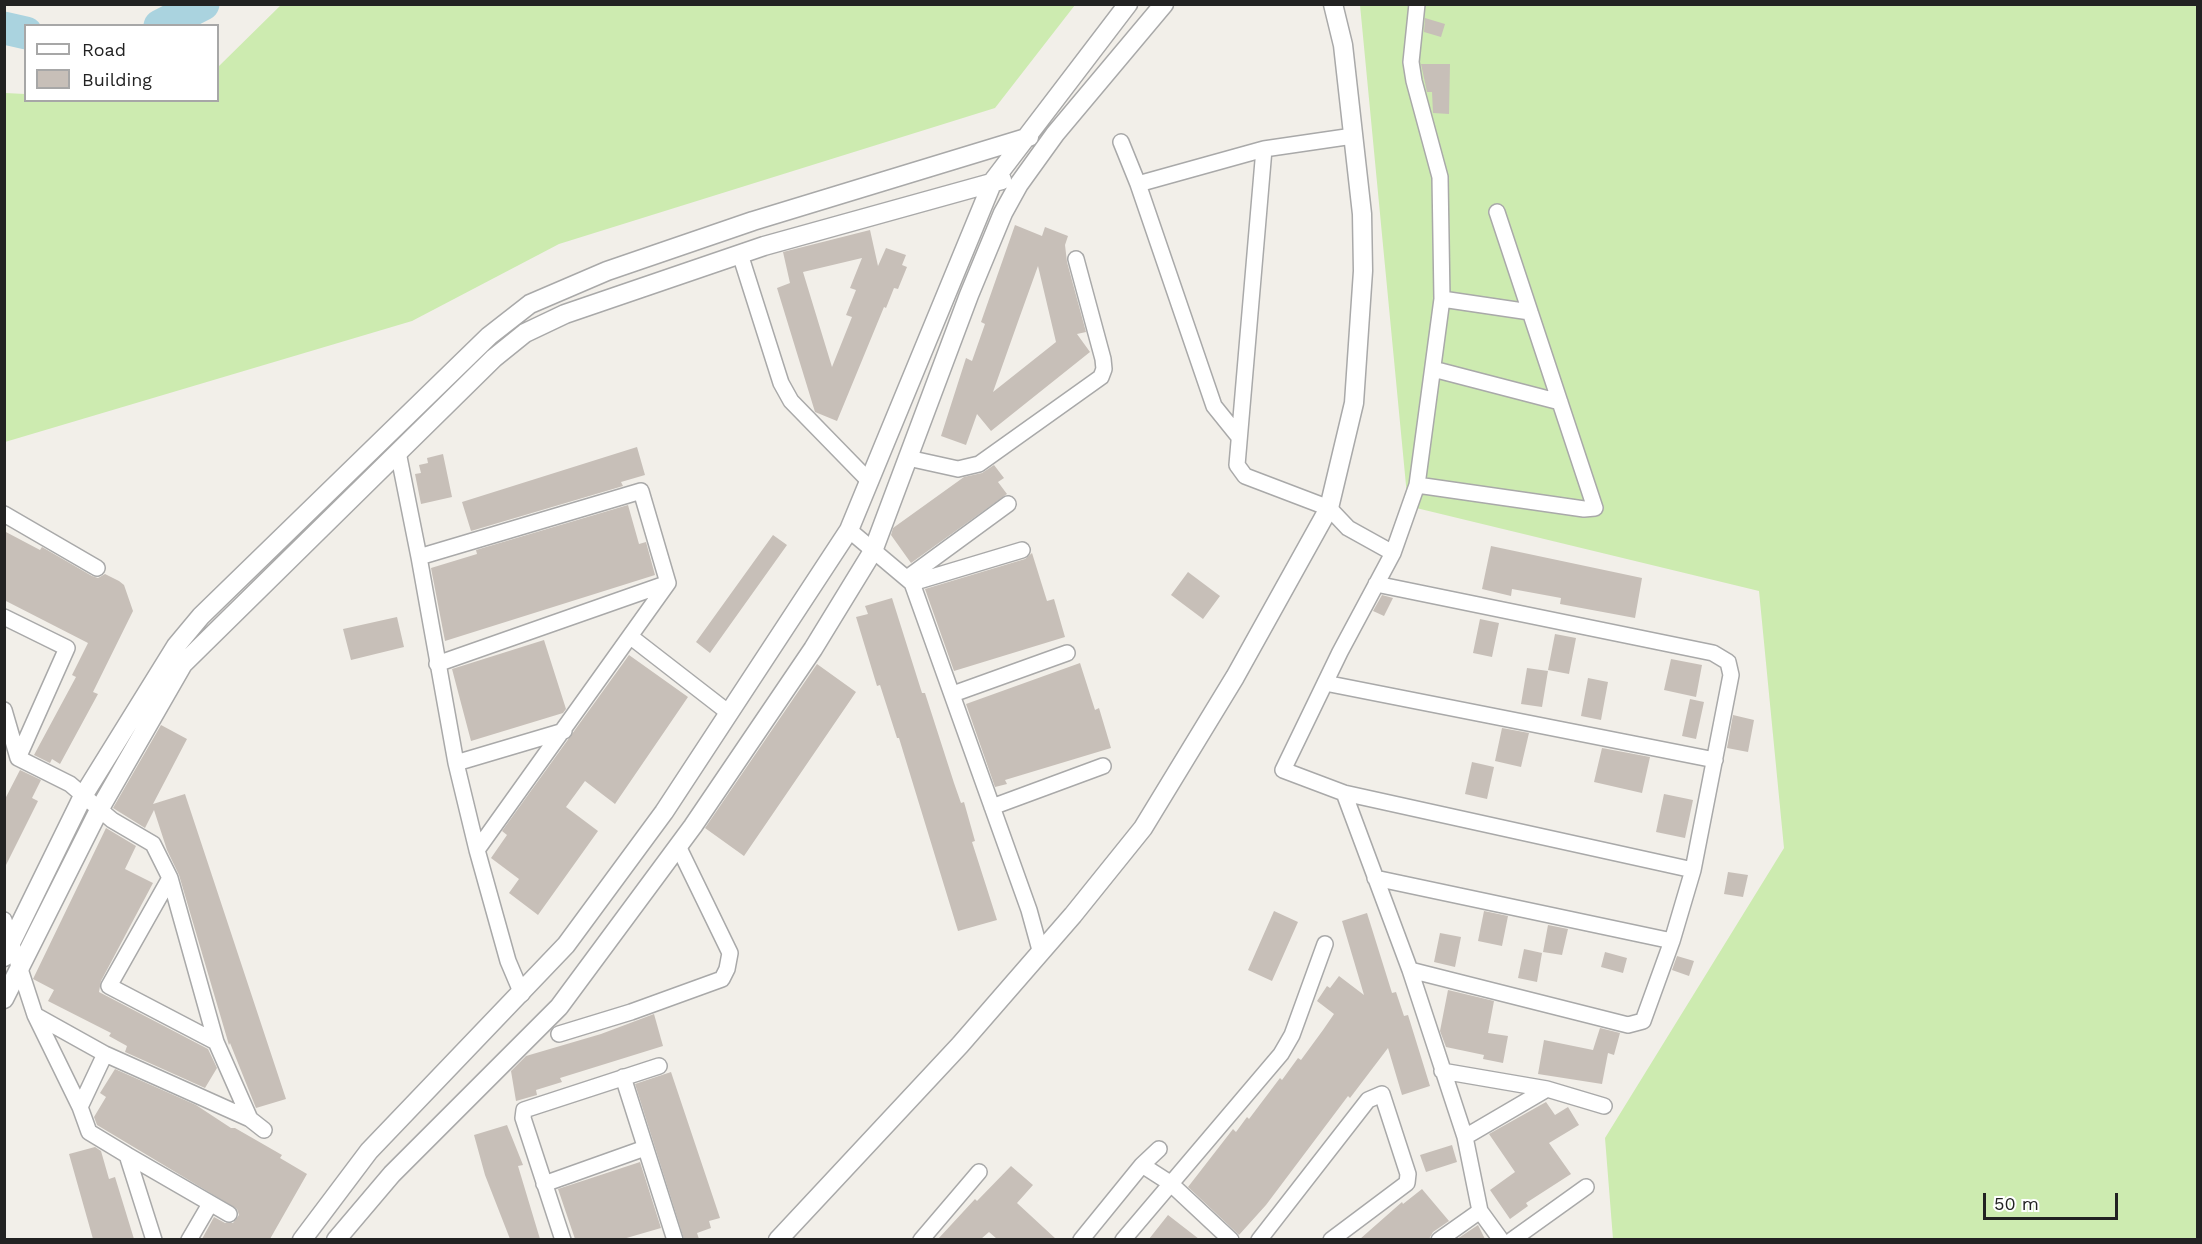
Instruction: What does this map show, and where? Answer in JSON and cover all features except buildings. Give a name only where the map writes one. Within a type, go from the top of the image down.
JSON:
[{"type":"street","points":[[302,1239],[369,1150],[522,994],[566,945],[664,812],[849,530],[993,181],[1128,4]]},
{"type":"street","points":[[336,1239],[392,1174],[559,1007],[678,846],[813,649],[873,551],[1003,213],[1023,178],[1055,134],[1164,4]]},
{"type":"street","points":[[778,1239],[960,1045],[1040,950],[1073,915],[1143,828],[1235,677],[1329,508],[1354,403],[1363,272],[1362,214],[1343,45],[1333,4]]},
{"type":"street","points":[[1417,4],[1411,62],[1413,81],[1440,177],[1442,299],[1417,485],[1393,553],[1325,682],[1283,770],[1344,793],[1693,870]]},
{"type":"street","points":[[8,950],[83,796],[160,670],[201,616],[433,388],[489,336],[530,304],[607,271],[742,225],[1026,138],[1055,134]]},
{"type":"street","points":[[1138,184],[1264,149],[1353,136]]},
{"type":"street","points":[[1121,142],[1138,184],[1214,406],[1239,436]]},
{"type":"street","points":[[1264,149],[1237,465],[1245,476],[1329,508],[1348,528],[1371,543],[1393,553]]},
{"type":"street","points":[[4,999],[99,810],[183,664],[494,358],[525,333],[565,314],[740,254],[993,181],[1023,178]]},
{"type":"street","points":[[1417,485],[1584,509],[1595,508],[1497,212]]},
{"type":"street","points":[[740,254],[781,383],[791,401],[870,482]]},
{"type":"street","points":[[908,458],[958,469],[979,464],[1101,377],[1104,369],[1103,359],[1076,259]]},
{"type":"street","points":[[1442,299],[1530,312]]},
{"type":"street","points":[[1433,369],[1560,402]]},
{"type":"street","points":[[398,452],[456,763],[508,961],[522,994]]},
{"type":"street","points":[[418,557],[641,491],[668,583]]},
{"type":"street","points":[[909,580],[1008,504]]},
{"type":"street","points":[[4,514],[97,568]]},
{"type":"street","points":[[849,530],[909,580],[953,694],[1040,950]]},
{"type":"street","points":[[909,580],[1022,550]]},
{"type":"street","points":[[477,850],[668,583]]},
{"type":"street","points":[[437,664],[668,583]]},
{"type":"street","points":[[1376,585],[1713,653],[1728,662],[1731,675],[1693,870],[1672,941],[1643,1021],[1628,1025],[1410,970]]},
{"type":"street","points":[[4,617],[67,648],[18,758]]},
{"type":"street","points":[[631,637],[729,713]]},
{"type":"street","points":[[953,694],[1067,653]]},
{"type":"street","points":[[1325,682],[1715,760]]},
{"type":"street","points":[[4,710],[18,758],[70,784],[99,810],[153,844],[170,878],[216,1042],[250,1119]]},
{"type":"street","points":[[456,763],[564,731]]},
{"type":"street","points":[[992,807],[1103,766]]},
{"type":"street","points":[[1344,793],[1410,970],[1465,1137],[1480,1211],[1501,1239]]},
{"type":"street","points":[[559,1034],[631,1012],[722,979],[727,969],[730,953],[678,846]]},
{"type":"street","points":[[170,878],[109,986],[216,1042]]},
{"type":"street","points":[[1375,878],[1672,941]]},
{"type":"street","points":[[4,920],[8,950],[21,969],[35,1015],[80,1107],[89,1132],[229,1214]]},
{"type":"street","points":[[1123,1239],[1281,1054],[1292,1035],[1325,944]]},
{"type":"street","points":[[35,1015],[105,1054],[250,1119],[264,1130]]},
{"type":"street","points":[[80,1107],[105,1054]]},
{"type":"street","points":[[563,1239],[523,1118],[524,1110],[658,1066]]},
{"type":"street","points":[[1442,1071],[1546,1089],[1604,1106]]},
{"type":"street","points":[[623,1077],[675,1239]]},
{"type":"street","points":[[1465,1137],[1546,1089]]},
{"type":"street","points":[[1258,1239],[1368,1100],[1382,1094],[1408,1174],[1407,1183],[1331,1239]]},
{"type":"street","points":[[544,1184],[645,1148]]},
{"type":"street","points":[[1081,1239],[1159,1149]]},
{"type":"street","points":[[127,1155],[154,1239]]},
{"type":"street","points":[[1142,1166],[1170,1183],[1232,1239]]},
{"type":"street","points":[[921,1239],[979,1172]]},
{"type":"street","points":[[1512,1239],[1586,1187]]},
{"type":"street","points":[[189,1239],[210,1204]]},
{"type":"street","points":[[1439,1239],[1480,1211]]},
{"type":"green space","points":[[282,4],[1075,4],[995,108],[559,244],[412,321],[5,442],[5,93],[24,94],[24,102],[219,102],[219,66]]},
{"type":"green space","points":[[1360,5],[2197,5],[2197,1239],[1613,1239],[1605,1138],[1784,848],[1759,591],[1408,506]]},
{"type":"waterway","points":[[164,24],[203,4]]},
{"type":"waterway","points":[[4,28],[24,33]]}]
